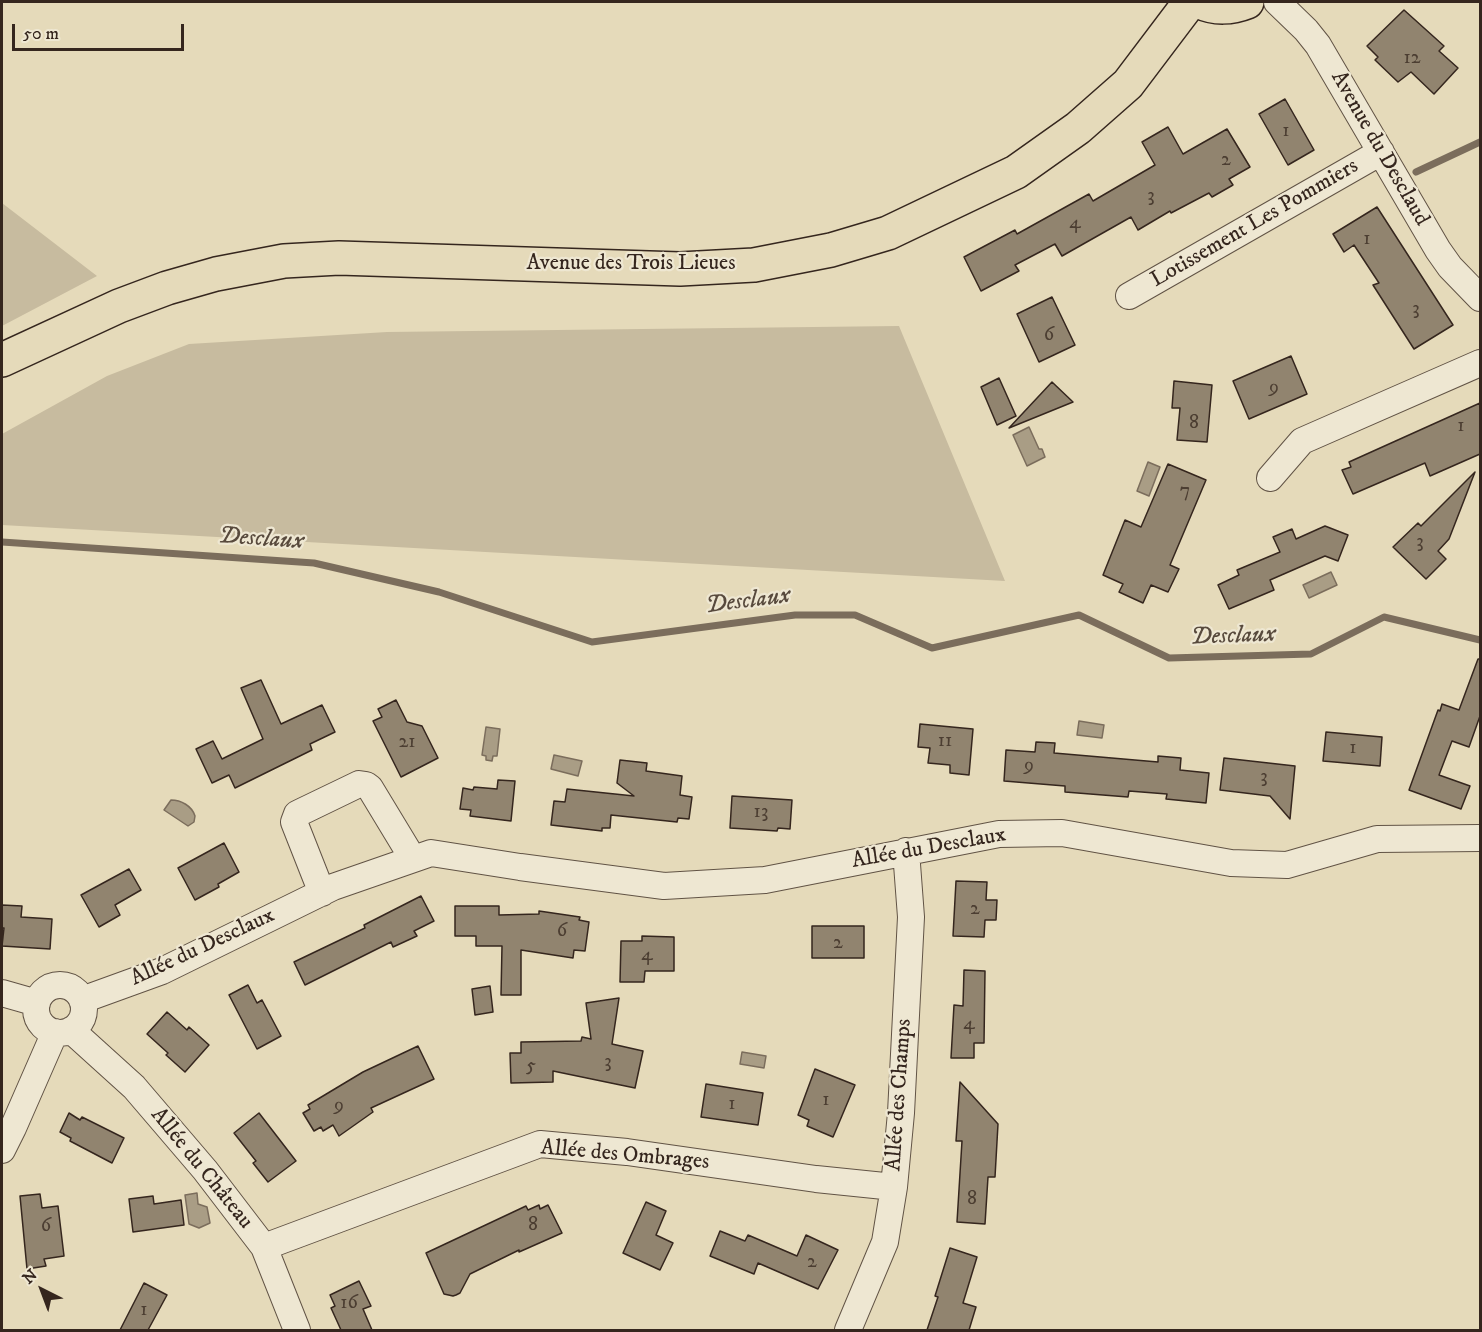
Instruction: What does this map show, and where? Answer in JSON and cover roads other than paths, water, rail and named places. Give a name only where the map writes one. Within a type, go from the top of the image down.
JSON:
[{"type":"main road","name":"Avenue des Trois Lieues","points":[[2,360],[119,306],[167,288],[216,274],[284,261],[339,258],[680,269],[754,265],[831,250],[888,232],[1017,172],[1078,128],[1128,84],[1190,2]]},
{"type":"main road","points":[[1200,2],[1222,7],[1247,2]]},
{"type":"street","name":"Avenue du Desclaud","points":[[1277,2],[1318,45],[1438,250],[1450,267],[1480,298]]},
{"type":"street","name":"Lotissement Les Pommiers","points":[[1129,296],[1381,152]]},
{"type":"street","points":[[1270,478],[1302,441],[1480,363]]},
{"type":"street","points":[[322,893],[294,822],[297,814],[359,784],[370,788],[413,859]]},
{"type":"street","name":"Allée du Desclaux","points":[[82,1000],[162,971],[333,887],[431,853],[664,886],[765,880],[999,834],[1062,834],[1231,864],[1287,865],[1377,839],[1480,838]]},
{"type":"street","name":"Allée des Champs","points":[[848,1330],[885,1242],[894,1186],[901,1113],[910,917],[906,851]]},
{"type":"street","points":[[2,1150],[63,1031],[81,1020],[84,1006],[82,1000],[73,988],[58,985],[45,991],[37,1003],[38,1018],[48,1029],[63,1031]]},
{"type":"street","points":[[2,993],[37,1003]]},
{"type":"street","name":"Allée du Château","points":[[63,1031],[134,1087],[205,1170],[264,1247],[289,1328]]},
{"type":"street","name":"Allée des Ombrages","points":[[264,1247],[540,1144],[627,1152],[804,1177],[894,1186]]},
{"type":"waterway","points":[[1416,172],[1480,142]]},
{"type":"waterway","name":"Desclaux","points":[[2,542],[314,563],[439,592],[592,642],[795,615],[855,615],[932,648],[1079,615],[1169,658],[1311,654],[1384,617],[1480,640]]}]
